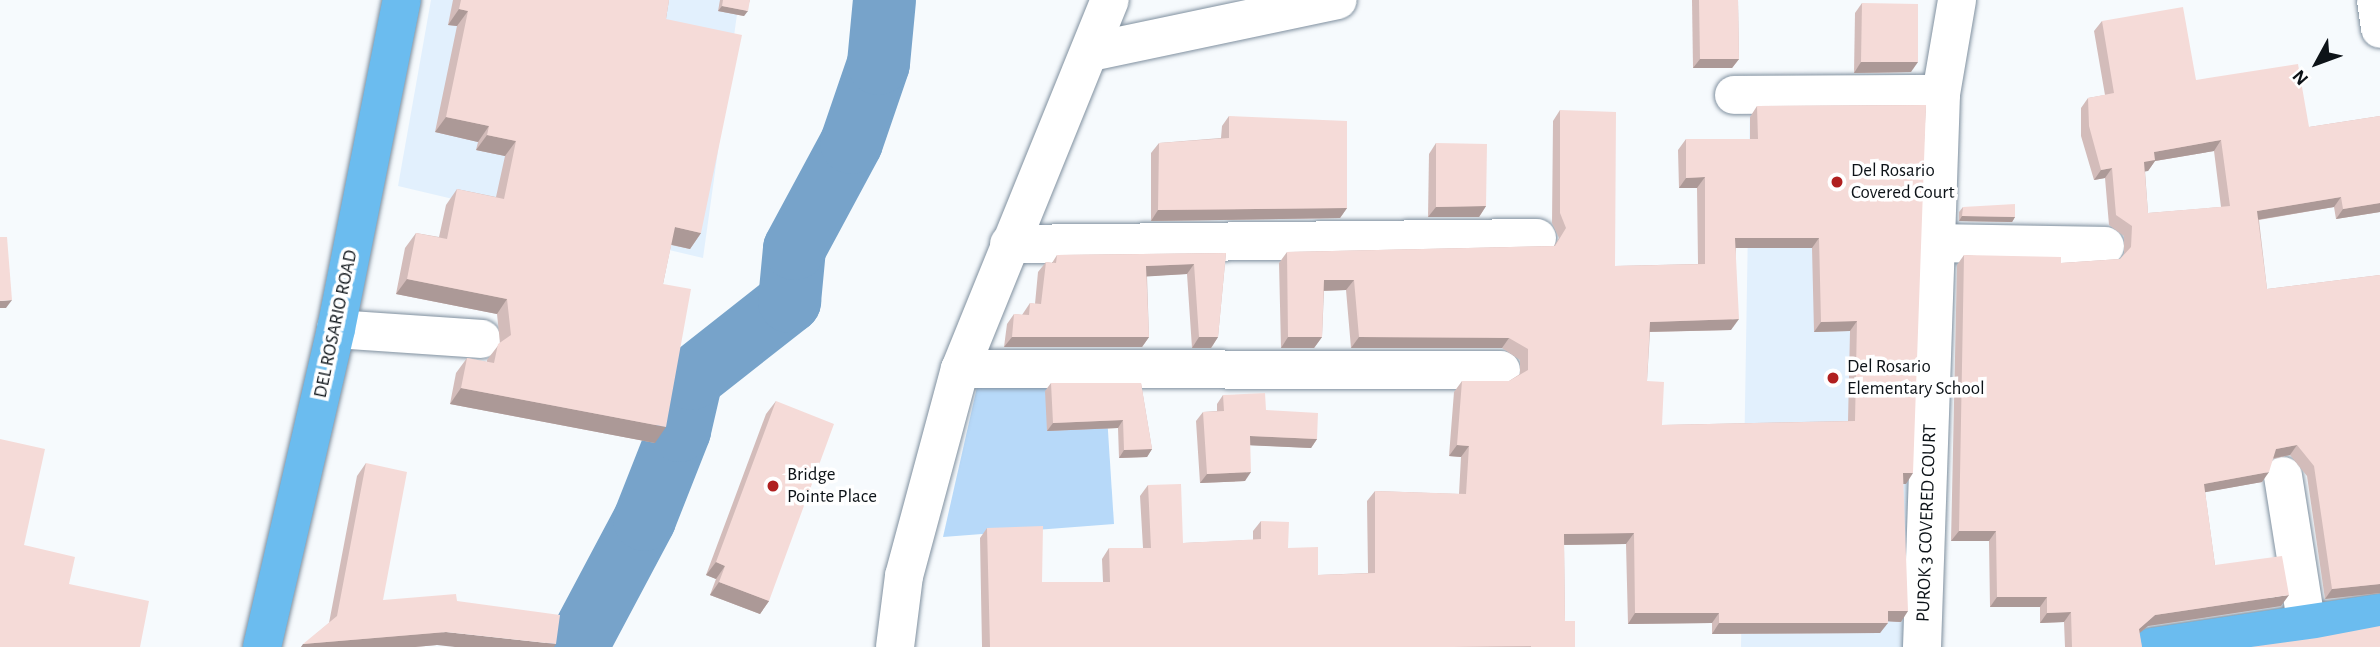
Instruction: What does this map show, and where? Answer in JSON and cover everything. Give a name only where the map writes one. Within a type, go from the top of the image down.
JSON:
[{"type":"main road","name":"DEL ROSARIO ROAD","points":[[262,647],[337,329],[402,0]]},
{"type":"main road","points":[[2152,647],[2234,641],[2380,613]]},
{"type":"street","points":[[895,647],[904,576],[960,369],[1110,0]]},
{"type":"street","points":[[1091,52],[1338,0]]},
{"type":"street","points":[[2376,0],[2380,29]]},
{"type":"street","name":"PUROK 3 COVERED COURT","points":[[1922,647],[1938,243],[1941,94],[1966,3]]},
{"type":"street","points":[[1734,95],[1941,94]]},
{"type":"street","points":[[1009,244],[1537,238]]},
{"type":"street","points":[[1938,243],[2105,246]]},
{"type":"street","points":[[337,329],[482,339]]},
{"type":"street","points":[[960,369],[1502,370]]},
{"type":"street","points":[[2283,476],[2307,627]]},
{"type":"shaded area","points":[[431,0],[739,0],[703,258],[398,186]]},
{"type":"shaded area","name":"Del Rosario Elementary School","points":[[1750,105],[1928,110],[1914,647],[1741,647]]},
{"type":"shaded area","points":[[1105,385],[1114,524],[943,537],[977,387]]},
{"type":"building","points":[[461,0],[669,0],[666,19],[742,35],[701,233],[675,227],[663,284],[691,289],[666,427],[461,388],[467,358],[494,363],[498,344],[511,335],[507,299],[407,279],[416,233],[447,239],[457,189],[504,199],[516,141],[487,135],[489,126],[446,117],[468,11],[459,9]]},
{"type":"building","points":[[723,0],[750,0],[748,11],[722,6]]},
{"type":"building","points":[[1699,0],[1738,0],[1739,59],[1700,59]]},
{"type":"building","points":[[1862,3],[1918,4],[1918,62],[1861,62]]},
{"type":"building","points":[[2183,7],[2196,80],[2298,64],[2309,127],[2380,116],[2380,203],[2343,209],[2341,197],[2257,211],[2267,289],[2380,275],[2380,584],[2332,589],[2314,466],[2297,445],[2276,449],[2269,472],[2204,484],[2215,565],[2282,556],[2289,595],[2155,615],[2139,629],[2142,647],[2072,647],[2071,612],[2047,613],[2047,597],[1997,597],[1996,531],[1959,531],[1964,255],[2061,257],[2061,263],[2120,259],[2131,247],[2132,226],[2116,215],[2112,168],[2101,170],[2089,126],[2088,98],[2114,93],[2102,21]],"holes":[[[2221,140],[2230,206],[2148,213],[2144,162],[2155,160],[2154,152]]]},
{"type":"building","points":[[1926,105],[1913,473],[1903,473],[1908,611],[1888,611],[1888,623],[1719,623],[1719,613],[1635,613],[1634,533],[1564,534],[1565,621],[1575,621],[1575,647],[990,647],[987,528],[1043,526],[1042,582],[1110,582],[1109,548],[1151,548],[1148,485],[1181,484],[1183,543],[1261,539],[1261,521],[1289,522],[1288,548],[1318,547],[1318,575],[1375,573],[1375,491],[1466,494],[1469,446],[1457,445],[1462,381],[1509,381],[1528,370],[1528,349],[1509,338],[1359,337],[1354,280],[1324,280],[1322,337],[1288,337],[1287,252],[1555,246],[1566,228],[1560,213],[1560,110],[1616,112],[1615,266],[1705,264],[1705,177],[1686,178],[1686,139],[1758,139],[1757,106]],"holes":[[[1735,238],[1819,238],[1821,322],[1857,321],[1855,421],[1662,425],[1664,382],[1647,381],[1650,322],[1739,319]]]},
{"type":"building","points":[[1229,116],[1347,121],[1347,208],[1158,210],[1159,143],[1229,138]]},
{"type":"building","points":[[1436,143],[1487,144],[1486,206],[1436,207]]},
{"type":"building","points":[[2015,204],[2015,217],[1962,216],[1963,207]]},
{"type":"building","points":[[0,237],[7,237],[12,300],[0,301]]},
{"type":"building","points":[[1226,253],[1218,337],[1199,337],[1194,264],[1146,266],[1149,337],[1012,337],[1014,314],[1029,315],[1030,303],[1041,304],[1046,262],[1056,263],[1057,255]]},
{"type":"building","points":[[1051,383],[1141,383],[1152,449],[1124,450],[1123,420],[1053,423]]},
{"type":"building","points":[[1265,393],[1266,410],[1318,413],[1317,439],[1250,436],[1251,472],[1207,474],[1203,412],[1224,411],[1223,395]]},
{"type":"building","name":"Bridge Pointe Place","points":[[776,401],[834,424],[769,601],[719,582],[725,566],[716,562]]},
{"type":"building","points":[[0,439],[45,449],[24,545],[75,557],[69,584],[149,601],[140,647],[0,647]]},
{"type":"building","points":[[366,463],[407,472],[383,600],[456,594],[457,601],[560,615],[556,644],[446,632],[303,644],[337,616]]},
{"type":"building","points":[[2380,626],[2380,647],[2251,647],[2317,638]]},
{"type":"waterway","points":[[576,647],[644,519],[679,430],[691,378],[789,301],[794,248],[851,142],[878,63],[884,0]]},
{"type":"place","name":"Del Rosario Covered Court","points":[[1837,182]]},
{"type":"place","name":"Del Rosario Elementary School","points":[[1833,378]]},
{"type":"place","name":"Bridge Pointe Place","points":[[773,486]]}]
